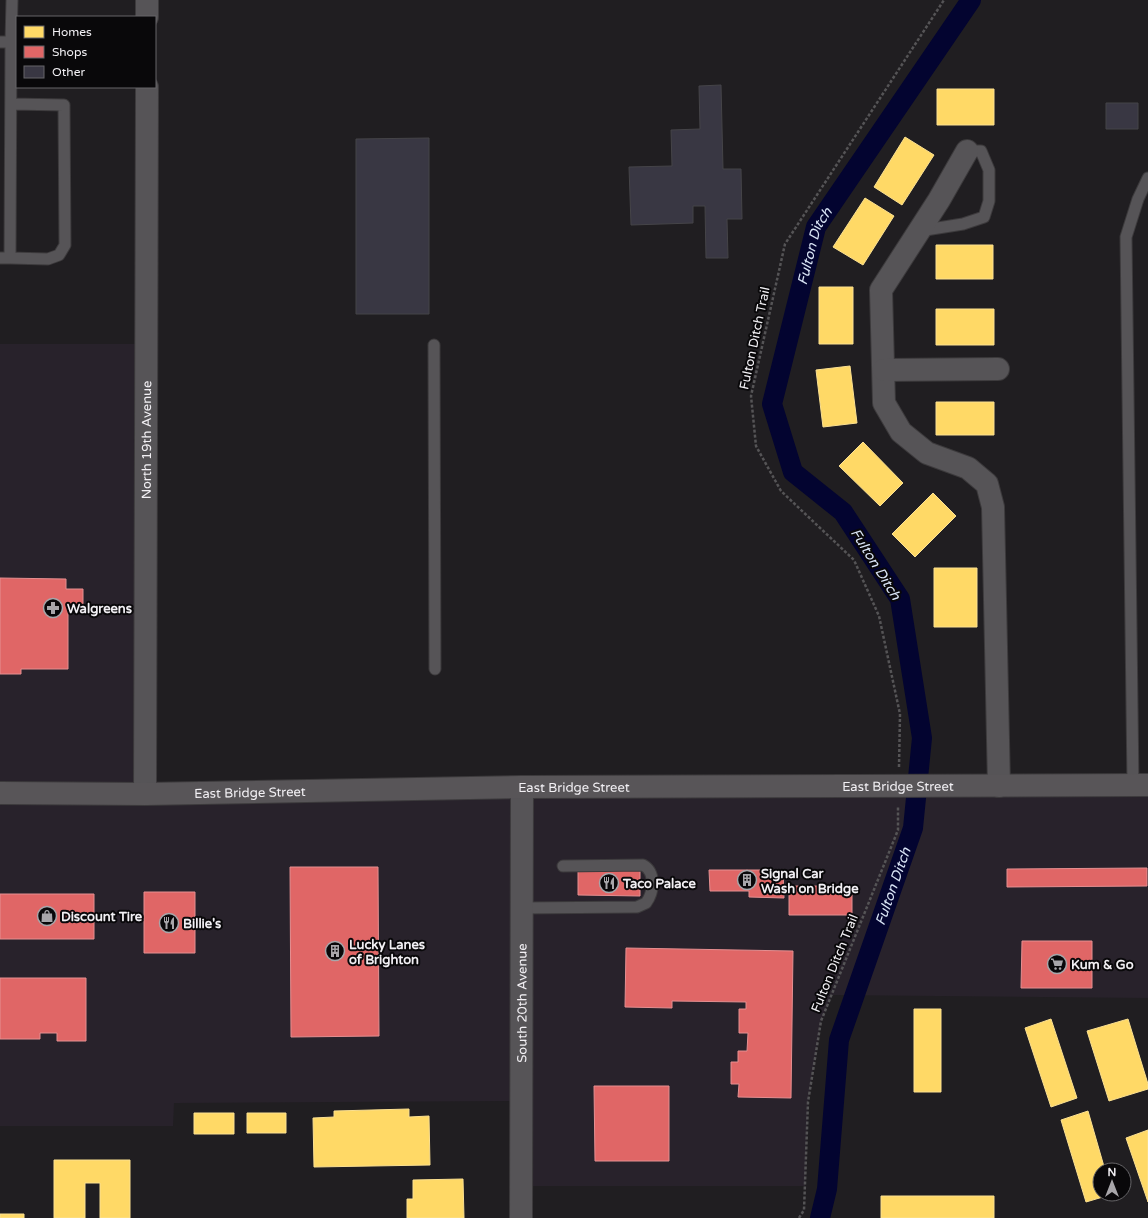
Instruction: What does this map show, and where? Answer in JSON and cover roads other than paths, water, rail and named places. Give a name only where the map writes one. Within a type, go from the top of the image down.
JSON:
[{"type":"main road","name":"East Bridge Street","points":[[0,793],[145,794],[522,787],[1141,785]]},
{"type":"street","points":[[147,0],[147,16]]},
{"type":"street","name":"North 19th Avenue","points":[[145,794],[147,88]]},
{"type":"street","points":[[967,151],[939,200],[881,290],[884,402],[902,432],[928,453],[968,468],[987,484],[993,506],[999,786]]},
{"type":"street","points":[[884,370],[998,369]]},
{"type":"street","name":"South 20th Avenue","points":[[521,1218],[522,787]]},
{"type":"lane","points":[[12,0],[9,42],[12,104],[5,258],[48,259],[59,255],[65,245],[64,105],[12,104]]},
{"type":"lane","points":[[918,231],[963,224],[984,217],[990,201],[989,170],[981,151],[967,151]]},
{"type":"lane","points":[[1141,785],[1126,237],[1138,199],[1148,178]]},
{"type":"lane","points":[[434,345],[435,669]]},
{"type":"lane","points":[[522,908],[638,907],[646,903],[652,893],[652,875],[643,865],[563,866]]},
{"type":"waterway","name":"Fulton Ditch","points":[[820,1218],[827,1189],[839,1040],[913,828],[922,738],[900,599],[843,512],[793,472],[772,404],[816,227],[971,0]]},
{"type":"place","name":"Walgreens","points":[[53,608]]},
{"type":"place","name":"Signal Car Wash on Bridge","points":[[747,880]]},
{"type":"place","name":"Taco Palace","points":[[609,883]]},
{"type":"place","name":"Discount Tire","points":[[47,916]]},
{"type":"place","name":"Billie's","points":[[169,923]]},
{"type":"place","name":"Lucky Lanes of Brighton","points":[[335,951]]},
{"type":"place","name":"Kum & Go","points":[[1057,964]]}]
